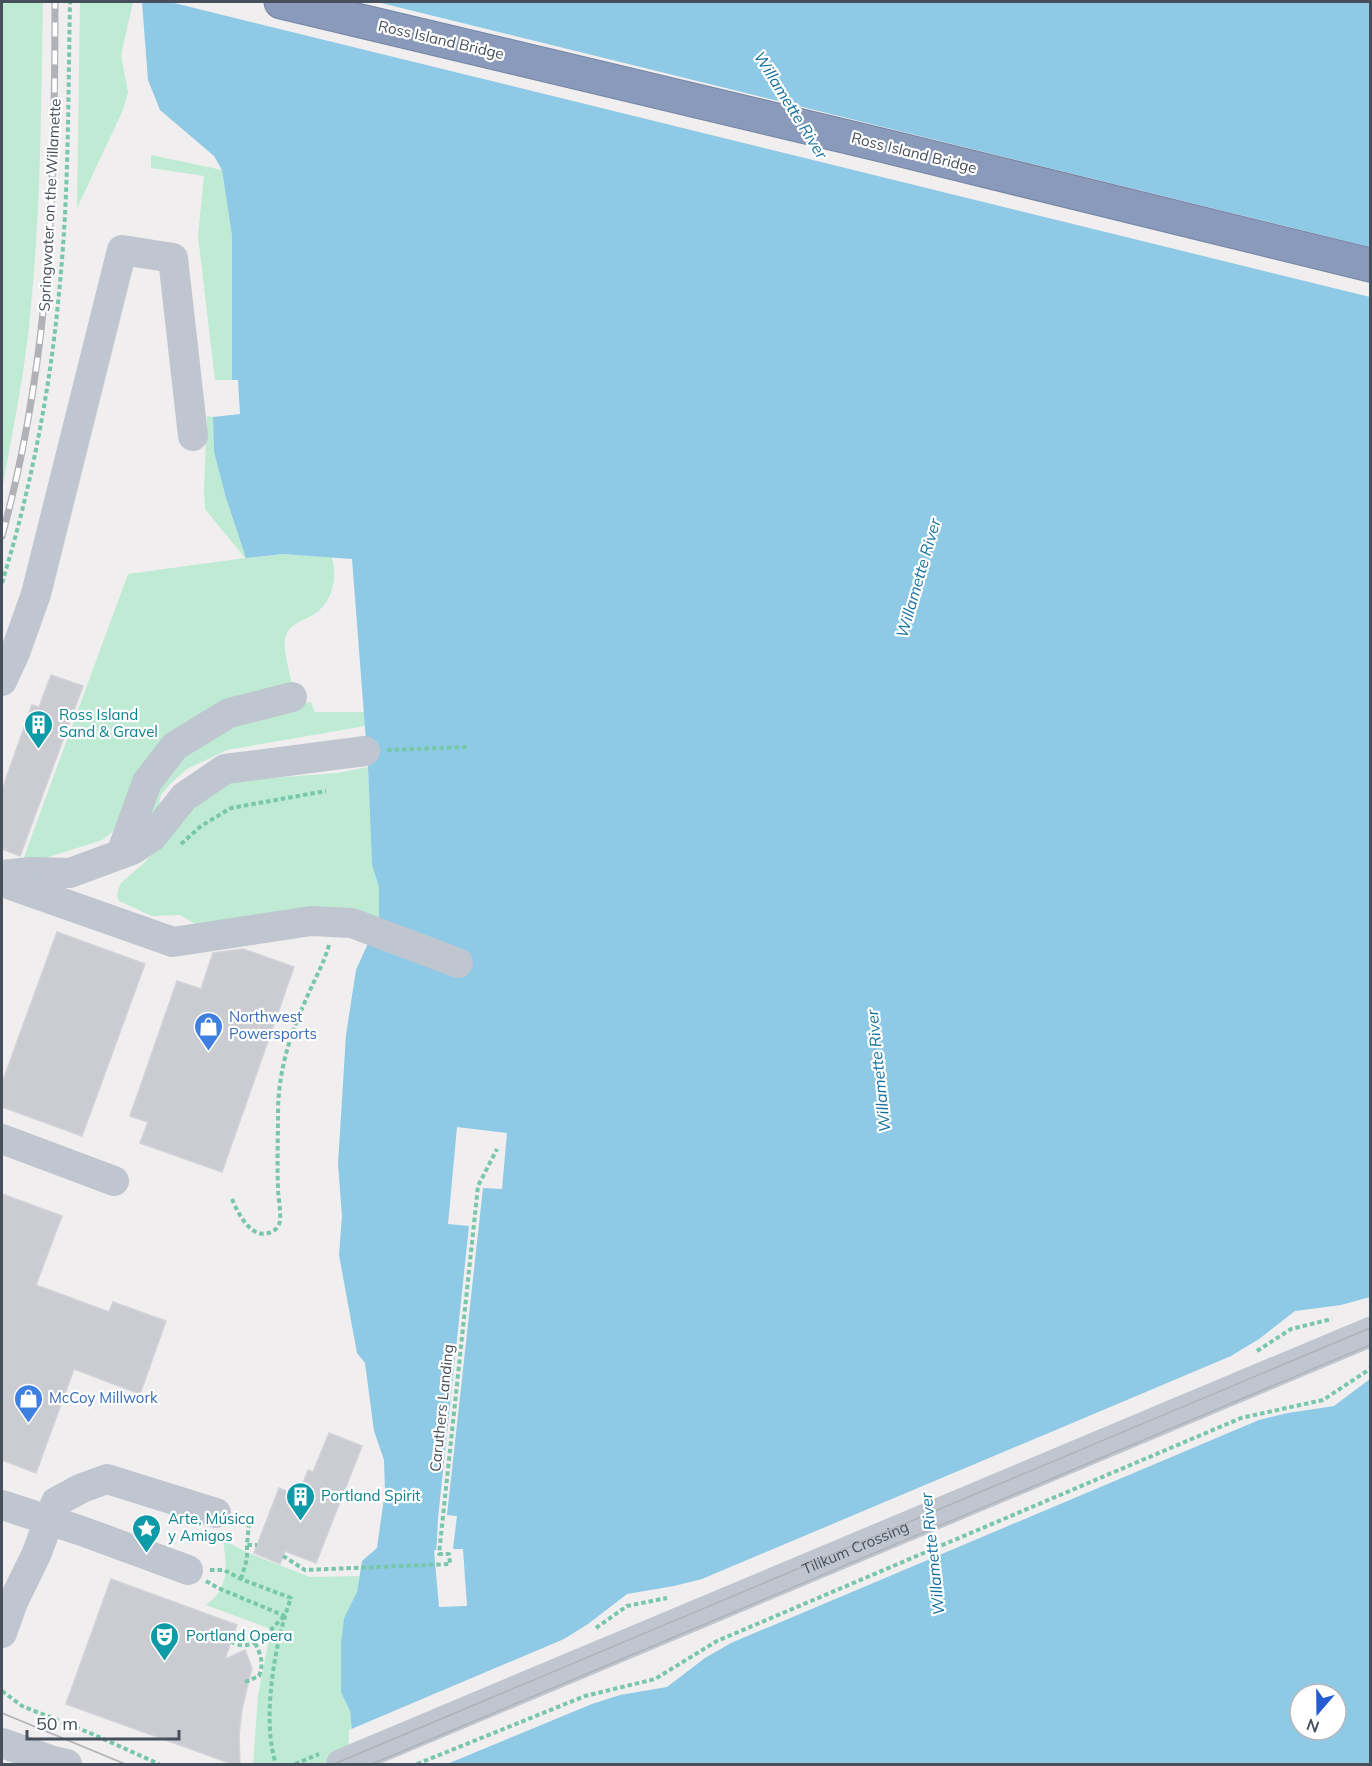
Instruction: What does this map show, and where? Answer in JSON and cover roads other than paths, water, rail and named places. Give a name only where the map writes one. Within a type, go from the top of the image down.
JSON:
[{"type":"highway","name":"Ross Island Bridge","points":[[281,2],[865,141],[1371,265]]},
{"type":"street","points":[[2,681],[15,653],[36,594],[122,250],[173,258],[193,436]]},
{"type":"street","points":[[121,854],[147,782],[175,746],[229,713],[292,697]]},
{"type":"street","points":[[2,877],[31,872],[70,873],[132,850],[152,837],[184,797],[225,769],[365,751]]},
{"type":"street","points":[[2,877],[11,885],[172,942],[311,921],[331,921],[352,923],[458,963]]},
{"type":"street","points":[[2,1139],[114,1181]]},
{"type":"street","name":"Tilikum Crossing","points":[[341,1764],[1371,1332]]},
{"type":"street","name":"Tilikum Crossing","points":[[364,1764],[1371,1341]]},
{"type":"street","points":[[2,1633],[56,1502],[82,1488],[107,1479],[216,1513]]},
{"type":"street","points":[[2,1505],[188,1570]]},
{"type":"street","points":[[2,1743],[57,1763]]},
{"type":"water","name":"Willamette River","points":[[142,2],[1370,2],[1370,1764],[351,1764],[350,1711],[341,1692],[341,1644],[344,1618],[357,1592],[362,1561],[377,1548],[385,1491],[384,1460],[374,1431],[365,1363],[357,1353],[339,1255],[342,1216],[338,1164],[346,1035],[356,970],[379,919],[379,887],[372,865],[368,767],[352,559],[283,554],[246,558],[226,498],[214,452],[213,417],[240,414],[238,380],[232,380],[232,236],[222,170],[214,156],[160,110],[148,80]]},
{"type":"tram line","points":[[334,1764],[1370,1328]]},
{"type":"tram line","points":[[372,1764],[1370,1345]]},
{"type":"tram line","points":[[2,1713],[125,1764]]},
{"type":"tram line","points":[[96,1764],[115,1764]]},
{"type":"railway","points":[[2,536],[31,403],[47,270],[54,137],[55,2]]},
{"type":"place","name":"Ross Island Sand & Gravel","points":[[38,750]]},
{"type":"place","name":"Northwest Powersports","points":[[208,1052]]},
{"type":"place","name":"McCoy Millwork","points":[[28,1424]]},
{"type":"place","name":"Portland Spirit","points":[[300,1522]]},
{"type":"place","name":"Arte, Música y Amigos","points":[[147,1554]]},
{"type":"place","name":"Portland Opera","points":[[165,1662]]}]
